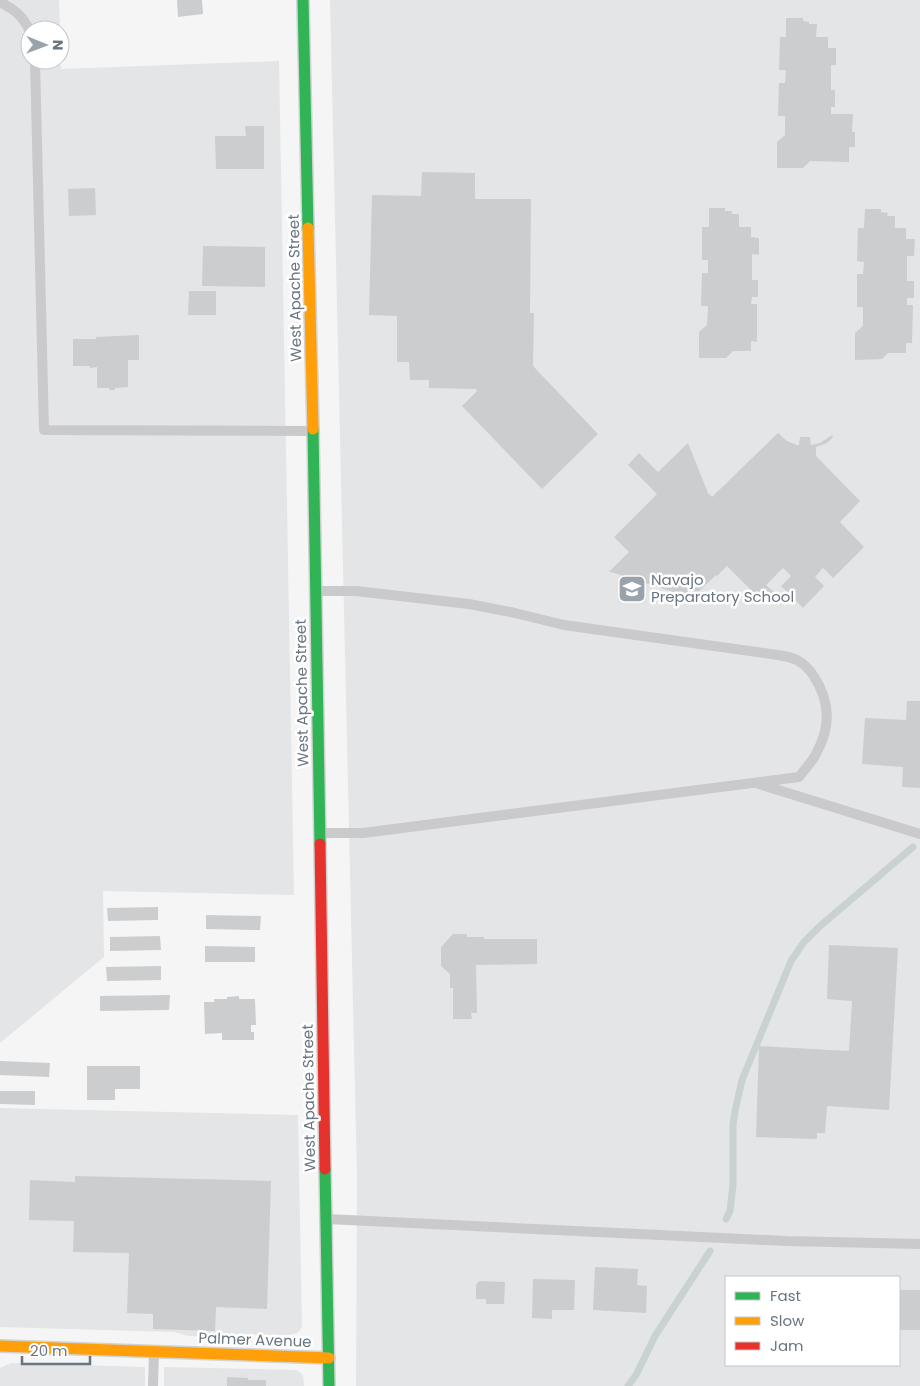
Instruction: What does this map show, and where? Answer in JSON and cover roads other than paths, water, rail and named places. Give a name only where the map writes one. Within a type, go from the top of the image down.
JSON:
[{"type":"main road","name":"West Apache Street","points":[[304,0],[329,1386]]},
{"type":"main road","name":"Palmer Avenue","points":[[0,1346],[329,1358]]},
{"type":"lane","points":[[0,2],[14,9],[25,20]]},
{"type":"lane","points":[[35,70],[44,430],[313,431]]},
{"type":"lane","points":[[316,591],[356,591],[469,604],[564,625],[778,655],[798,660],[810,670],[819,684],[826,702],[827,718],[825,732],[817,754],[798,777],[363,833],[320,833]]},
{"type":"lane","points":[[755,782],[920,834]]},
{"type":"lane","points":[[326,1219],[786,1241],[920,1244]]},
{"type":"lane","points":[[152,1386],[154,1351]]},
{"type":"waterway","points":[[726,1219],[730,1211],[733,1185],[733,1125],[742,1080],[791,961],[804,942],[820,926],[913,847]]},
{"type":"waterway","points":[[628,1386],[636,1375],[655,1336],[710,1251]]},
{"type":"place","name":"Navajo Preparatory School","points":[[632,589]]}]
